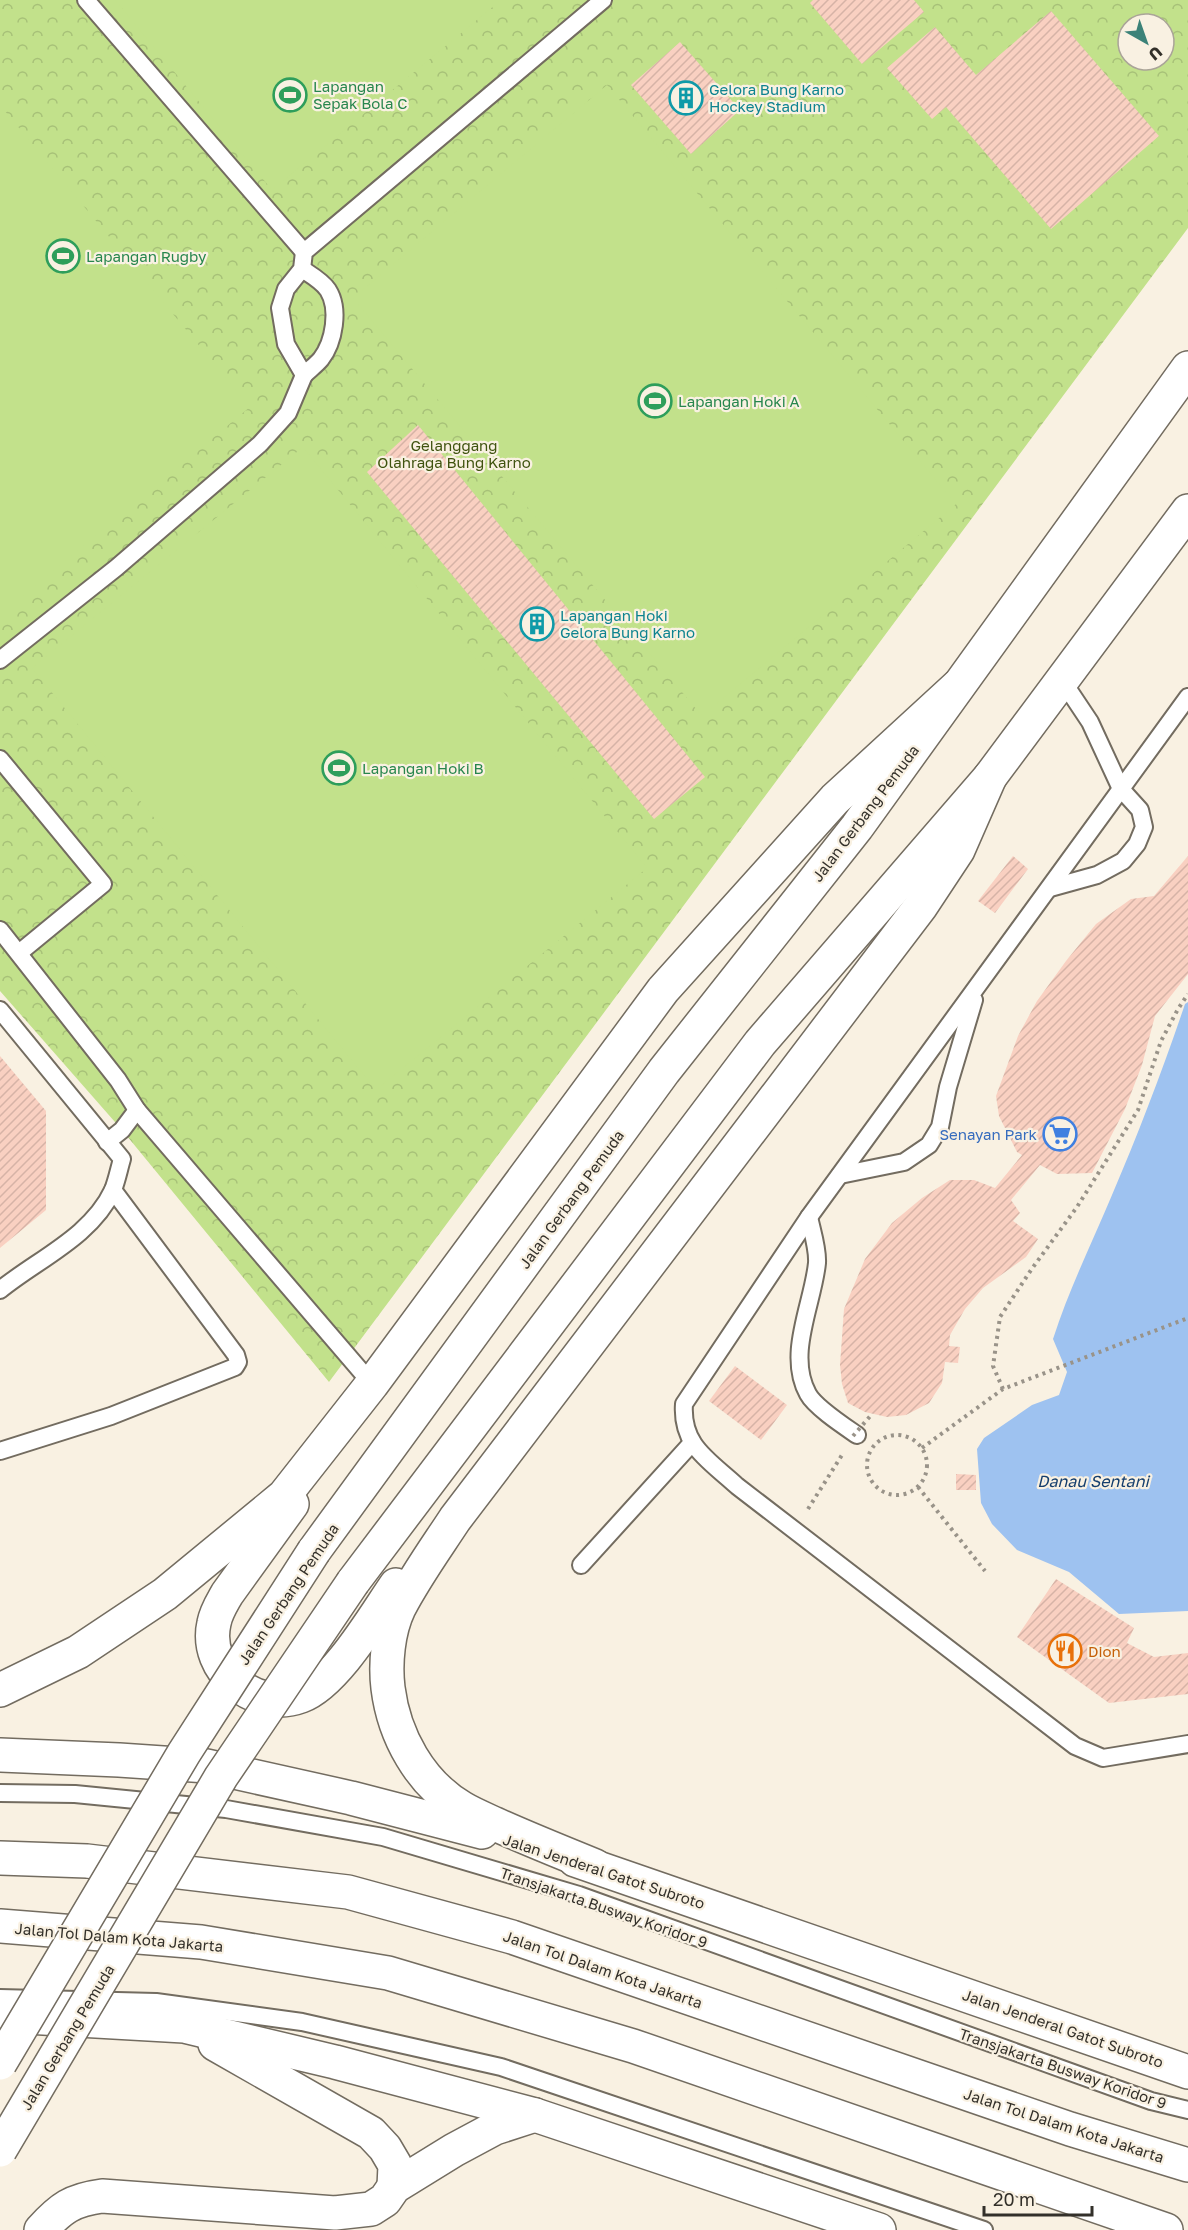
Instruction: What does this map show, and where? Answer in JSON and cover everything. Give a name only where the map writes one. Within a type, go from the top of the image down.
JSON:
[{"type":"main road","name":"Jalan Gerbang Pemuda","points":[[0,2063],[184,1754],[314,1551],[664,1071],[857,827],[1188,368]]},
{"type":"main road","name":"Jalan Gerbang Pemuda","points":[[0,2150],[221,1777],[353,1582],[760,1043],[990,777],[1188,511]]},
{"type":"main road","points":[[0,1690],[78,1652],[165,1594],[284,1496],[372,1384],[663,990],[835,799],[958,686]]},
{"type":"main road","points":[[595,1866],[462,1809],[423,1773],[408,1750],[397,1726],[390,1700],[387,1678],[392,1631],[399,1609],[454,1519],[921,906],[958,849],[990,777]]},
{"type":"main road","points":[[327,1444],[313,1476],[232,1586],[213,1624],[213,1641],[217,1658],[224,1672],[236,1685],[250,1694],[266,1699],[284,1700],[301,1696],[316,1688],[352,1648],[426,1542],[454,1519]]},
{"type":"main road","name":"Jalan Jenderal Gatot Subroto","points":[[0,1755],[119,1760],[207,1767],[351,1798],[501,1837],[595,1866],[1188,2072]]},
{"type":"main road","name":"Jalan Tol Dalam Kota Jakarta","points":[[0,1858],[87,1861],[348,1892],[512,1937],[1070,2129],[1188,2165]]},
{"type":"main road","name":"Jalan Tol Dalam Kota Jakarta","points":[[0,1926],[201,1942],[388,1973],[644,2050],[1166,2230]]},
{"type":"main road","points":[[0,2018],[26,2017],[183,2026],[335,2062],[535,2115],[879,2230]]},
{"type":"main road","points":[[183,2026],[372,2133],[385,2148],[395,2165],[394,2187]]},
{"type":"main road","points":[[41,2230],[64,2207],[81,2198],[102,2196],[335,2212],[371,2209],[385,2200],[394,2187],[454,2150],[495,2128],[535,2115]]},
{"type":"lane","points":[[86,0],[304,252]]},
{"type":"lane","points":[[304,375],[286,344],[280,308],[286,289],[302,269],[304,252],[603,0]]},
{"type":"lane","points":[[0,660],[116,568],[260,444],[288,413],[304,375],[321,359],[329,345],[334,327],[334,306],[329,291],[319,280],[302,269]]},
{"type":"lane","points":[[1050,888],[1098,875],[1123,861],[1137,844],[1144,827],[1140,810],[1121,789],[1090,722],[1062,680]]},
{"type":"lane","points":[[1188,697],[809,1217],[684,1404],[683,1417],[691,1444],[737,1486],[1075,1746],[1103,1758],[1188,1744]]},
{"type":"lane","points":[[0,759],[103,884],[19,953]]},
{"type":"lane","points":[[0,930],[118,1080],[137,1110],[372,1384]]},
{"type":"lane","points":[[840,1175],[904,1162],[929,1145],[940,1127],[948,1087],[978,987]]},
{"type":"lane","points":[[0,1010],[122,1159],[113,1190],[97,1216],[65,1244],[0,1290]]},
{"type":"lane","points":[[107,1142],[122,1130],[137,1110]]},
{"type":"lane","points":[[0,1451],[111,1416],[235,1367],[238,1362],[236,1355],[113,1190]]},
{"type":"lane","points":[[809,1217],[817,1261],[801,1342],[799,1371],[808,1395],[853,1440]]},
{"type":"lane","points":[[581,1564],[691,1444]]},
{"type":"lane","name":"Transjakarta Busway Koridor 9","points":[[0,1793],[75,1794],[226,1809],[383,1837],[579,1895],[1151,2101],[1188,2110]]},
{"type":"lane","points":[[0,1998],[167,2004],[302,2022],[501,2067],[984,2230]]},
{"type":"path","points":[[1003,1389],[993,1366],[1000,1317],[1077,1207],[1138,1110],[1161,1041],[1188,994]]},
{"type":"path","points":[[922,1448],[1003,1389],[1188,1318]]},
{"type":"path","points":[[853,1440],[872,1414]]},
{"type":"path","points":[[899,1434],[910,1437],[922,1448],[926,1454],[928,1466],[925,1477],[918,1487],[908,1493],[896,1495],[884,1492],[875,1485],[869,1476],[867,1463],[870,1452],[877,1443],[887,1436],[899,1434]]},
{"type":"path","points":[[794,1530],[843,1454]]},
{"type":"path","points":[[918,1487],[985,1571]]},
{"type":"green space","name":"Gelanggang Olahraga Bung Karno","points":[[0,0],[1188,0],[1188,228],[329,1382],[122,1130],[0,991]]},
{"type":"green space","name":"Lapangan Sepak Bola C","points":[[115,0],[501,0],[272,190]]},
{"type":"green space","name":"Lapangan Hoki A","points":[[607,85],[956,504],[702,716],[353,298]]},
{"type":"green space","name":"Lapangan Rugby","points":[[0,105],[250,407],[0,615]]},
{"type":"green space","name":"Lapangan Hoki B","points":[[303,447],[647,868],[376,1090],[32,668]]},
{"type":"water","name":"Danau Sentani","points":[[1188,1002],[1188,1611],[1119,1614],[1069,1572],[1017,1550],[992,1524],[981,1503],[977,1449],[984,1438],[1032,1405],[1059,1395],[1067,1372],[1053,1339],[1059,1320],[1141,1124],[1185,1004]]},
{"type":"building","points":[[813,0],[914,0],[924,12],[862,64],[810,3]]},
{"type":"building","points":[[1051,11],[1159,136],[1051,229],[946,107],[932,119],[887,68],[935,27],[976,75]]},
{"type":"building","name":"Gelora Bung Karno Hockey Stadium","points":[[680,42],[740,110],[691,154],[631,85]]},
{"type":"building","name":"Lapangan Hoki Gelora Bung Karno","points":[[418,425],[705,777],[654,819],[367,472]]},
{"type":"building","points":[[1013,856],[1028,869],[995,913],[978,901]]},
{"type":"building","name":"Senayan Park","points":[[1188,856],[1188,974],[1155,1016],[1142,1065],[1125,1109],[1092,1173],[1057,1174],[1040,1165],[1011,1200],[1020,1213],[1013,1221],[1038,1239],[1026,1257],[983,1288],[965,1309],[950,1335],[949,1346],[960,1347],[958,1363],[945,1362],[942,1383],[929,1403],[906,1415],[887,1417],[865,1412],[848,1403],[842,1384],[840,1365],[844,1309],[865,1259],[892,1223],[922,1198],[950,1180],[974,1180],[995,1188],[1022,1155],[1017,1152],[999,1116],[996,1096],[1018,1036],[1037,1001],[1096,924],[1131,899],[1154,896]]},
{"type":"building","points":[[0,1056],[46,1111],[46,1210],[0,1248]]},
{"type":"building","points":[[735,1366],[787,1405],[761,1440],[709,1401]]},
{"type":"building","points":[[956,1474],[976,1475],[976,1490],[956,1490]]},
{"type":"building","points":[[1056,1579],[1134,1628],[1127,1643],[1154,1657],[1188,1653],[1188,1694],[1109,1703],[1017,1637]]},
{"type":"place","name":"Lapangan Sepak Bola C","points":[[290,95]]},
{"type":"place","name":"Gelora Bung Karno Hockey Stadium","points":[[686,98]]},
{"type":"place","name":"Lapangan Rugby","points":[[63,256]]},
{"type":"place","name":"Lapangan Hoki A","points":[[655,401]]},
{"type":"place","name":"Lapangan Hoki Gelora Bung Karno","points":[[537,624]]},
{"type":"place","name":"Lapangan Hoki B","points":[[339,768]]},
{"type":"place","name":"Senayan Park","points":[[1060,1134]]},
{"type":"place","name":"Dion","points":[[1065,1651]]}]
